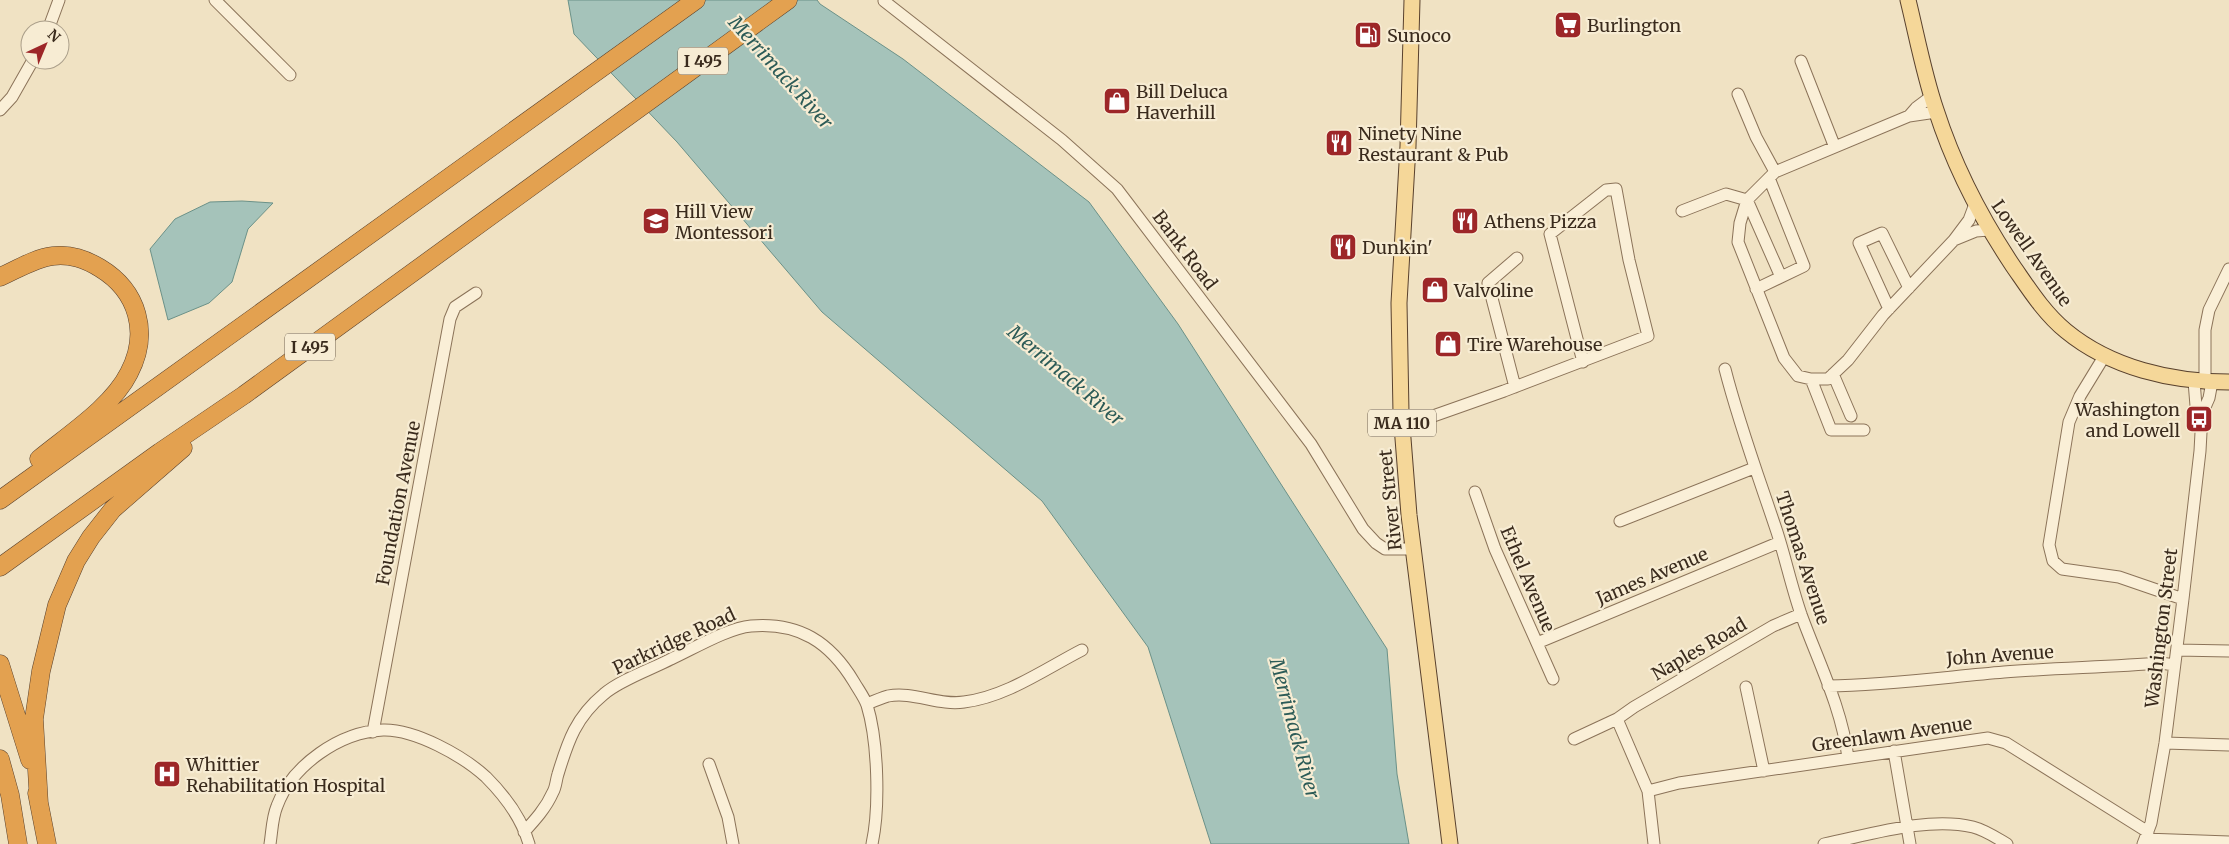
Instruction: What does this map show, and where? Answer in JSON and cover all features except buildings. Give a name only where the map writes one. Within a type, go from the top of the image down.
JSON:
[{"type":"highway","points":[[0,500],[696,0]]},
{"type":"highway","name":"I 495","points":[[0,567],[160,452],[244,395],[788,0]]},
{"type":"highway","points":[[0,277],[51,256],[84,258],[115,277],[128,294],[137,315],[140,337],[129,374],[114,395],[0,492]]},
{"type":"highway","points":[[39,804],[34,719],[41,672],[57,605],[76,561],[91,537],[113,509],[178,452],[203,434],[244,395]]},
{"type":"highway","points":[[0,664],[26,746],[47,844]]},
{"type":"highway","points":[[0,759],[10,795],[18,844]]},
{"type":"main road","name":"River Street","points":[[1412,0],[1408,146],[1400,303],[1402,427],[1414,550],[1450,844]]},
{"type":"main road","name":"Lowell Avenue","points":[[1908,0],[1936,112],[1975,204],[1989,230],[2050,317],[2067,332],[2105,355],[2147,372],[2204,381],[2229,382]]},
{"type":"street","points":[[52,20],[59,0]]},
{"type":"street","points":[[215,0],[290,75]]},
{"type":"street","name":"Bank Road","points":[[884,1],[1062,140],[1117,189],[1311,444],[1363,529],[1376,544],[1385,549],[1414,550]]},
{"type":"street","points":[[1801,61],[1834,145]]},
{"type":"street","points":[[0,110],[12,97],[27,70]]},
{"type":"street","points":[[1738,94],[1772,175],[1804,266],[1756,289]]},
{"type":"street","points":[[1909,116],[1932,96]]},
{"type":"street","points":[[1936,112],[1909,116],[1834,145],[1772,175],[1747,200],[1740,223],[1738,242],[1784,358],[1798,376],[1811,380],[1828,378],[1848,360],[1888,309],[1954,240],[1969,220],[1975,204]]},
{"type":"street","points":[[1402,427],[1583,362],[1648,336],[1629,260],[1616,189],[1606,190],[1550,234],[1583,362]]},
{"type":"street","points":[[1682,211],[1726,194],[1747,200]]},
{"type":"street","points":[[1747,200],[1781,277]]},
{"type":"street","points":[[1954,240],[1976,231],[1989,230]]},
{"type":"street","points":[[1888,309],[1859,244],[1882,232],[1909,288]]},
{"type":"street","points":[[1515,387],[1488,283],[1518,258]]},
{"type":"street","points":[[2204,381],[2205,330],[2209,310],[2229,269]]},
{"type":"street","name":"Foundation Avenue","points":[[373,732],[446,336],[455,307],[476,293]]},
{"type":"street","points":[[2105,355],[2080,396],[2069,422],[2049,545],[2053,561],[2062,569],[2119,577],[2184,599]]},
{"type":"street","name":"Thomas Avenue","points":[[1724,369],[1754,468],[1780,542],[1801,614],[1828,686],[1846,742],[1848,758]]},
{"type":"street","points":[[1833,374],[1851,416]]},
{"type":"street","points":[[1811,380],[1831,430],[1864,430]]},
{"type":"street","name":"Washington Street","points":[[2202,414],[2196,406],[2204,381]]},
{"type":"street","name":"Washington Street","points":[[2145,838],[2165,743],[2184,599],[2202,414],[2209,398],[2204,381]]},
{"type":"street","points":[[1620,521],[1754,468]]},
{"type":"street","name":"Ethel Avenue","points":[[1475,492],[1495,549],[1553,679]]},
{"type":"street","name":"James Avenue","points":[[1537,643],[1780,542]]},
{"type":"street","name":"Naples Road","points":[[1574,739],[1618,719],[1634,707],[1773,626],[1801,614]]},
{"type":"street","name":"Parkridge Road","points":[[524,832],[546,807],[554,791],[571,734],[584,713],[605,692],[715,638],[749,626],[776,625],[798,630],[826,647],[844,666],[867,704],[874,739],[876,784],[876,828],[872,844]]},
{"type":"street","points":[[867,704],[890,696],[914,696],[940,702],[962,703],[990,698],[1082,650]]},
{"type":"street","points":[[2177,650],[2229,651]]},
{"type":"street","name":"John Avenue","points":[[1828,686],[1873,685],[2006,672],[2161,663],[2174,665]]},
{"type":"street","points":[[1746,687],[1764,771]]},
{"type":"street","points":[[1618,719],[1648,791],[1654,844]]},
{"type":"street","points":[[270,844],[276,807],[293,779],[321,752],[350,738],[385,730],[416,737],[457,755],[474,766],[507,800],[529,844]]},
{"type":"street","name":"Greenlawn Avenue","points":[[1648,791],[1679,783],[1980,738],[2001,741],[2145,838]]},
{"type":"street","points":[[2165,743],[2229,745]]},
{"type":"street","points":[[1894,751],[1910,844]]},
{"type":"street","points":[[709,764],[728,817],[733,844]]},
{"type":"street","points":[[1824,844],[1908,827],[1958,824],[1975,827],[2008,844]]},
{"type":"street","points":[[2145,838],[2229,842]]},
{"type":"water","name":"Merrimack River","points":[[568,0],[817,0],[820,4],[903,59],[1089,202],[1178,324],[1387,649],[1397,774],[1409,844],[1211,844],[1148,647],[1042,501],[822,312],[677,142],[574,34]]},
{"type":"water","points":[[242,201],[273,203],[248,229],[232,282],[209,303],[168,320],[150,249],[175,219],[210,202]]},
{"type":"place","name":"Burlington","points":[[1568,25]]},
{"type":"place","name":"Sunoco","points":[[1368,35]]},
{"type":"place","name":"Bill Deluca Haverhill","points":[[1117,101]]},
{"type":"place","name":"Ninety Nine Restaurant & Pub","points":[[1339,143]]},
{"type":"place","name":"Hill View Montessori","points":[[656,221]]},
{"type":"place","name":"Athens Pizza","points":[[1465,221]]},
{"type":"place","name":"Dunkin'","points":[[1343,247]]},
{"type":"place","name":"Valvoline","points":[[1435,290]]},
{"type":"place","name":"Tire Warehouse","points":[[1448,344]]},
{"type":"place","name":"Washington and Lowell","points":[[2199,419]]},
{"type":"place","name":"Whittier Rehabilitation Hospital","points":[[167,774]]}]
